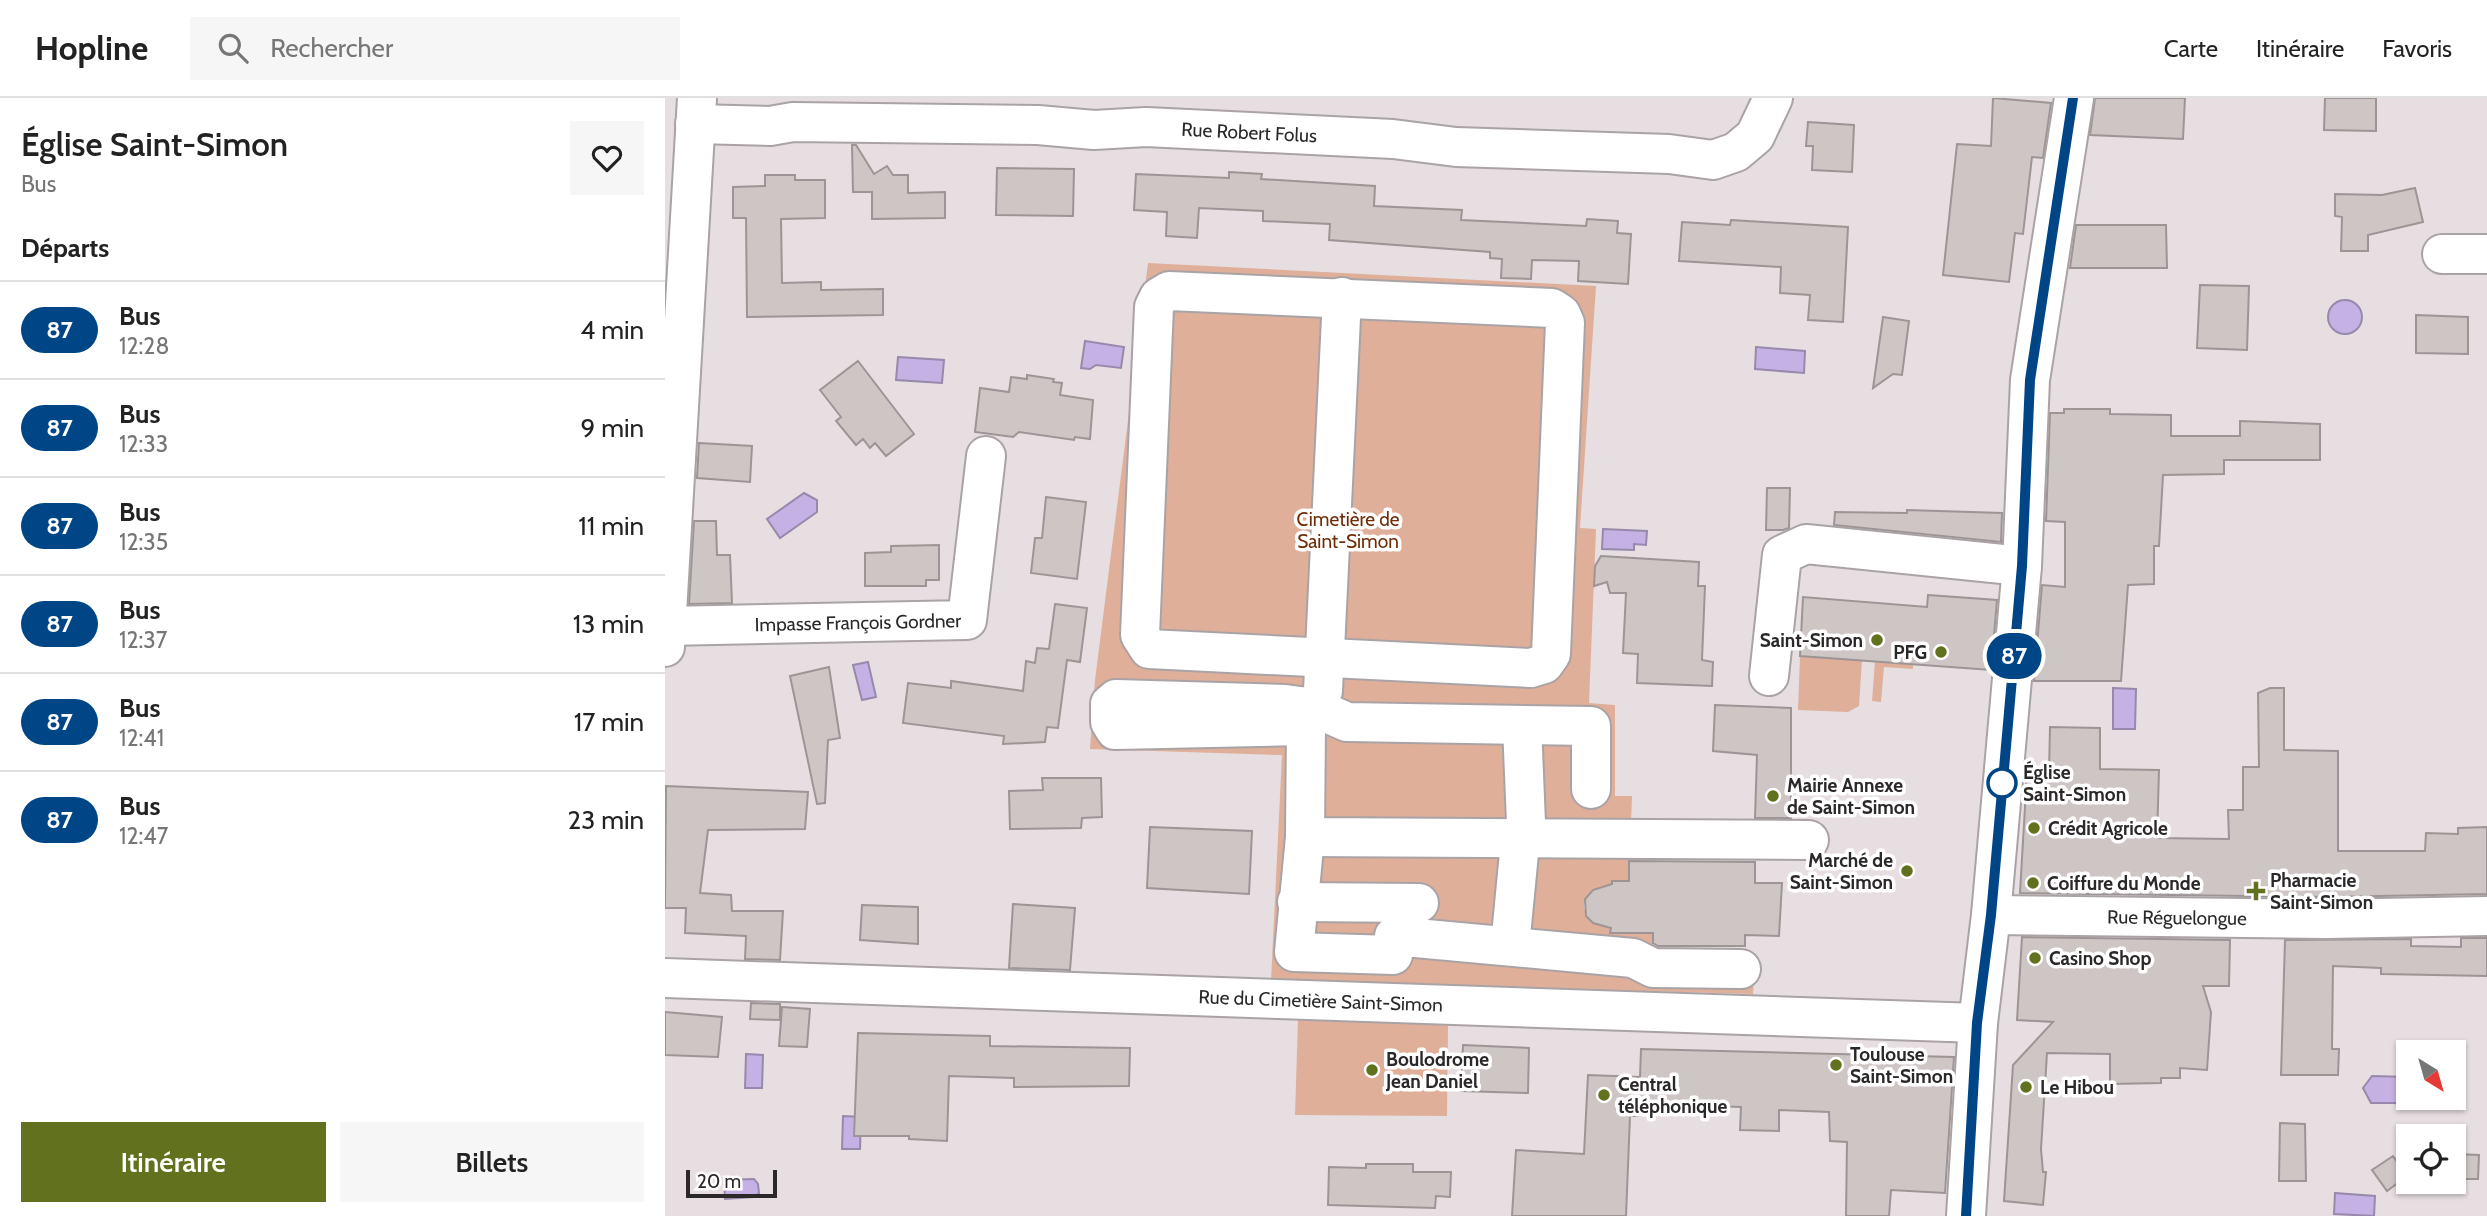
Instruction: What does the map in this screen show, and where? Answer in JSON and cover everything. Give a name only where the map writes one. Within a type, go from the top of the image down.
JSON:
[{"type":"street","name":"Rue Robert Folus","points":[[696,111],[770,126],[793,122],[1038,125],[1094,130],[1146,127],[1393,139],[1456,147],[1501,146],[1669,154],[1713,160],[1736,152],[1755,136],[1773,98]]},
{"type":"street","points":[[1966,1216],[1977,1023],[1991,915],[2022,566],[2030,380],[2074,98]]},
{"type":"street","points":[[666,637],[696,111]]},
{"type":"street","points":[[2442,254],[2487,254]]},
{"type":"street","points":[[1169,291],[1342,297],[1552,308],[1561,314],[1565,323],[1551,654],[1544,664],[1531,668],[1323,659],[1149,649],[1143,643],[1140,635],[1154,307],[1159,297],[1169,291]]},
{"type":"street","points":[[1342,297],[1323,691],[1310,717],[1305,836],[1294,952],[1393,955],[1403,914]]},
{"type":"street","name":"Impasse François Gordner","points":[[666,637],[967,620],[986,456]]},
{"type":"street","points":[[1769,676],[1782,555],[1807,544],[2022,566]]},
{"type":"street","points":[[1310,717],[1347,722],[1591,726],[1591,789]]},
{"type":"street","points":[[1510,947],[1519,853],[1526,823],[1522,725]]},
{"type":"street","points":[[1305,836],[1809,840]]},
{"type":"street","points":[[1297,902],[1403,914],[1510,947],[1633,958],[1653,968],[1741,969]]},
{"type":"street","name":"Rue Réguelongue","points":[[1991,915],[2325,919],[2487,916]]},
{"type":"street","name":"Rue du Cimetière Saint-Simon","points":[[665,978],[1977,1023]]},
{"type":"green space","name":"Cimetière de Saint-Simon","points":[[1148,263],[1596,286],[1580,528],[1596,529],[1589,703],[1615,705],[1615,796],[1632,796],[1629,881],[1612,881],[1611,888],[1600,888],[1592,892],[1586,898],[1584,908],[1593,923],[1611,925],[1611,933],[1653,933],[1653,954],[1755,955],[1753,994],[1271,981],[1282,755],[1090,749],[1095,680]]},
{"type":"green space","points":[[1800,656],[1862,660],[1859,706],[1848,712],[1798,710]]},
{"type":"green space","points":[[1875,661],[1913,664],[1913,669],[1884,667],[1881,702],[1872,701]]},
{"type":"green space","name":"Boulodrome Jean Daniel","points":[[1298,1019],[1448,1025],[1447,1116],[1295,1115]]},
{"type":"shaded area","points":[[2345,300],[2357,305],[2362,317],[2357,329],[2345,334],[2333,329],[2328,317],[2333,305]]},
{"type":"shaded area","points":[[1085,341],[1124,347],[1121,368],[1096,365],[1090,369],[1081,368]]},
{"type":"shaded area","points":[[1756,347],[1805,351],[1804,373],[1755,369]]},
{"type":"shaded area","points":[[898,357],[944,360],[942,383],[896,380]]},
{"type":"shaded area","points":[[804,493],[817,500],[817,512],[780,538],[767,519]]},
{"type":"shaded area","points":[[1603,529],[1647,531],[1646,545],[1634,544],[1634,550],[1602,549]]},
{"type":"shaded area","points":[[868,662],[876,697],[862,700],[853,665]]},
{"type":"shaded area","points":[[2113,688],[2136,689],[2135,729],[2113,729]]},
{"type":"shaded area","points":[[746,1054],[763,1055],[762,1088],[745,1088]]},
{"type":"shaded area","points":[[2372,1076],[2396,1077],[2396,1103],[2371,1103],[2363,1088]]},
{"type":"shaded area","points":[[843,1116],[861,1117],[860,1149],[842,1149]]},
{"type":"shaded area","points":[[754,1179],[759,1193],[754,1197],[725,1199],[724,1180]]},
{"type":"shaded area","points":[[2335,1193],[2375,1196],[2374,1216],[2334,1214]]},
{"type":"building","points":[[1993,98],[2051,103],[2043,158],[2032,157],[2023,234],[2015,233],[2009,282],[1943,275],[1957,144],[1991,146]]},
{"type":"building","points":[[2095,98],[2185,98],[2183,139],[2090,135]]},
{"type":"building","points":[[2325,98],[2376,98],[2376,131],[2324,130]]},
{"type":"building","points":[[1808,122],[1854,125],[1852,172],[1812,170],[1813,146],[1806,146]]},
{"type":"building","points":[[852,145],[856,145],[874,174],[887,166],[893,175],[908,175],[908,193],[945,192],[945,218],[872,219],[872,192],[853,192]]},
{"type":"building","points":[[997,168],[1074,169],[1073,216],[996,215]]},
{"type":"building","points":[[1229,172],[1262,174],[1261,179],[1375,186],[1374,206],[1462,210],[1461,220],[1586,226],[1587,219],[1618,221],[1617,233],[1631,234],[1628,284],[1578,281],[1579,261],[1532,260],[1531,279],[1501,278],[1502,259],[1490,258],[1490,252],[1329,240],[1330,224],[1263,221],[1263,211],[1199,208],[1197,238],[1166,236],[1167,212],[1134,210],[1136,174],[1229,178]]},
{"type":"building","points":[[765,175],[795,175],[795,180],[825,180],[825,218],[781,219],[782,283],[821,282],[821,290],[883,289],[883,315],[747,317],[746,218],[733,218],[733,187],[765,186]]},
{"type":"building","points":[[2415,188],[2423,222],[2368,235],[2368,251],[2341,251],[2342,217],[2335,216],[2335,194],[2382,195]]},
{"type":"building","points":[[1731,220],[1848,227],[1843,322],[1808,320],[1810,295],[1780,293],[1781,267],[1679,261],[1682,222],[1730,225]]},
{"type":"building","points":[[2076,225],[2166,225],[2167,268],[2070,268]]},
{"type":"building","points":[[2200,285],[2249,286],[2247,350],[2197,348]]},
{"type":"building","points":[[2416,315],[2468,317],[2468,354],[2416,353]]},
{"type":"building","points":[[1883,317],[1909,321],[1902,375],[1893,374],[1873,388]]},
{"type":"building","points":[[858,361],[914,434],[886,456],[875,443],[870,448],[863,439],[856,445],[836,421],[841,417],[820,390]]},
{"type":"building","points":[[1027,375],[1054,379],[1053,382],[1062,383],[1060,395],[1093,400],[1090,439],[1075,437],[1074,440],[1019,432],[1013,437],[975,432],[980,388],[1009,392],[1011,377],[1027,379]]},
{"type":"building","points":[[2064,409],[2110,409],[2110,414],[2171,415],[2171,436],[2240,436],[2240,421],[2320,424],[2320,460],[2224,460],[2224,474],[2163,475],[2159,546],[2154,546],[2154,584],[2128,585],[2121,681],[2034,681],[2042,585],[2065,587],[2065,522],[2046,521],[2050,413],[2064,413]]},
{"type":"building","points":[[699,443],[752,446],[750,482],[697,478]]},
{"type":"building","points":[[1767,488],[1790,488],[1789,528],[1766,530]]},
{"type":"building","points":[[1046,497],[1086,502],[1077,579],[1031,573],[1035,538],[1042,538]]},
{"type":"building","points":[[1907,510],[2002,513],[2001,542],[1834,525],[1835,512],[1907,513]]},
{"type":"building","points":[[694,521],[716,521],[717,555],[730,555],[732,603],[689,604]]},
{"type":"building","points":[[939,545],[939,580],[926,580],[926,586],[865,586],[865,553],[891,552],[891,546]]},
{"type":"building","points":[[1601,556],[1699,562],[1698,586],[1705,586],[1702,660],[1713,662],[1712,686],[1637,683],[1638,654],[1623,653],[1626,593],[1610,593],[1607,582],[1594,586],[1595,566]]},
{"type":"building","points":[[1928,595],[1997,600],[1991,670],[1800,656],[1803,597],[1927,607]]},
{"type":"building","points":[[1055,604],[1087,608],[1080,662],[1067,660],[1058,728],[1047,727],[1045,742],[1003,744],[1004,736],[903,723],[908,683],[951,688],[951,681],[1023,691],[1026,661],[1035,663],[1037,648],[1049,649]]},
{"type":"building","points":[[829,667],[840,738],[828,740],[825,803],[817,804],[790,676]]},
{"type":"building","points":[[2270,688],[2284,688],[2284,750],[2338,751],[2338,851],[2425,851],[2426,833],[2458,834],[2458,828],[2487,827],[2487,894],[2325,897],[2020,893],[2027,772],[2049,772],[2050,727],[2100,728],[2100,769],[2159,770],[2157,838],[2229,839],[2228,810],[2243,810],[2243,767],[2259,767],[2258,693]]},
{"type":"building","points":[[1715,705],[1791,708],[1791,818],[1755,818],[1757,755],[1713,751]]},
{"type":"building","points":[[1042,778],[1101,778],[1102,817],[1082,818],[1081,828],[1010,829],[1009,791],[1043,790]]},
{"type":"building","points":[[666,786],[808,792],[805,829],[708,830],[700,893],[731,895],[732,911],[783,911],[780,960],[745,959],[746,936],[685,933],[686,908],[665,908]]},
{"type":"building","points":[[1150,827],[1252,831],[1249,894],[1147,888]]},
{"type":"building","points":[[1629,861],[1755,862],[1755,883],[1782,883],[1779,936],[1745,935],[1745,946],[1658,946],[1653,943],[1653,933],[1610,933],[1611,928],[1593,923],[1586,916],[1585,899],[1593,890],[1612,884],[1612,881],[1629,881]]},
{"type":"building","points":[[1013,904],[1075,908],[1070,970],[1009,968]]},
{"type":"building","points":[[862,905],[918,907],[918,944],[860,940]]},
{"type":"building","points":[[2022,937],[2230,940],[2229,986],[2203,986],[2211,1012],[2207,1070],[2180,1068],[2180,1078],[2161,1078],[2161,1083],[2110,1084],[2110,1054],[2047,1053],[2041,1149],[2043,1172],[2046,1172],[2043,1205],[2004,1201],[2013,1065],[2053,1022],[2017,1020]]},
{"type":"building","points":[[2461,938],[2487,938],[2487,976],[2381,974],[2381,968],[2333,966],[2332,1049],[2339,1049],[2338,1075],[2281,1075],[2285,940],[2411,939],[2411,946],[2461,947]]},
{"type":"building","points":[[751,1003],[780,1004],[780,1020],[750,1019]]},
{"type":"building","points":[[782,1007],[810,1009],[807,1047],[779,1046]]},
{"type":"building","points":[[665,1012],[722,1017],[718,1057],[665,1055]]},
{"type":"building","points":[[858,1033],[990,1036],[990,1046],[1130,1048],[1129,1086],[1014,1087],[1014,1078],[949,1076],[947,1141],[909,1139],[909,1136],[854,1136]]},
{"type":"building","name":"Boulodrome Jean Daniel","points":[[1463,1045],[1529,1048],[1528,1093],[1461,1091]]},
{"type":"building","points":[[1641,1049],[1954,1057],[1945,1193],[1891,1190],[1889,1216],[1846,1216],[1847,1142],[1830,1141],[1829,1112],[1779,1110],[1779,1131],[1740,1130],[1741,1107],[1640,1104],[1638,1116],[1630,1116],[1626,1216],[1512,1216],[1516,1150],[1584,1154],[1588,1075],[1640,1077]]},
{"type":"building","points":[[2280,1123],[2305,1124],[2306,1181],[2279,1181]]},
{"type":"building","points":[[2466,1154],[2479,1155],[2478,1179],[2466,1179]]},
{"type":"building","points":[[2393,1156],[2396,1160],[2396,1184],[2387,1191],[2372,1170]]},
{"type":"building","points":[[1366,1164],[1413,1164],[1413,1172],[1451,1172],[1450,1197],[1436,1196],[1435,1208],[1328,1205],[1329,1167],[1366,1168]]},
{"type":"bus line","name":"87","points":[[1966,1216],[1977,1023],[1991,915],[2022,566],[2030,380],[2073,98]]},
{"type":"place","name":"Saint-Simon","points":[[1877,640]]},
{"type":"place","name":"PFG","points":[[1941,652]]},
{"type":"place","name":"Église Saint-Simon","points":[[2002,783]]},
{"type":"place","name":"Mairie Annexe de Saint-Simon","points":[[1773,796]]},
{"type":"place","name":"Crédit Agricole","points":[[2034,828]]},
{"type":"place","name":"Marché de Saint-Simon","points":[[1907,871]]},
{"type":"place","name":"Coiffure du Monde","points":[[2033,883]]},
{"type":"place","name":"Pharmacie Saint-Simon","points":[[2256,891]]},
{"type":"place","name":"Casino Shop","points":[[2035,958]]},
{"type":"place","name":"Toulouse Saint-Simon","points":[[1836,1065]]},
{"type":"place","name":"Boulodrome Jean Daniel","points":[[1372,1070]]},
{"type":"place","name":"Le Hibou","points":[[2026,1087]]},
{"type":"place","name":"Central téléphonique","points":[[1604,1095]]}]
